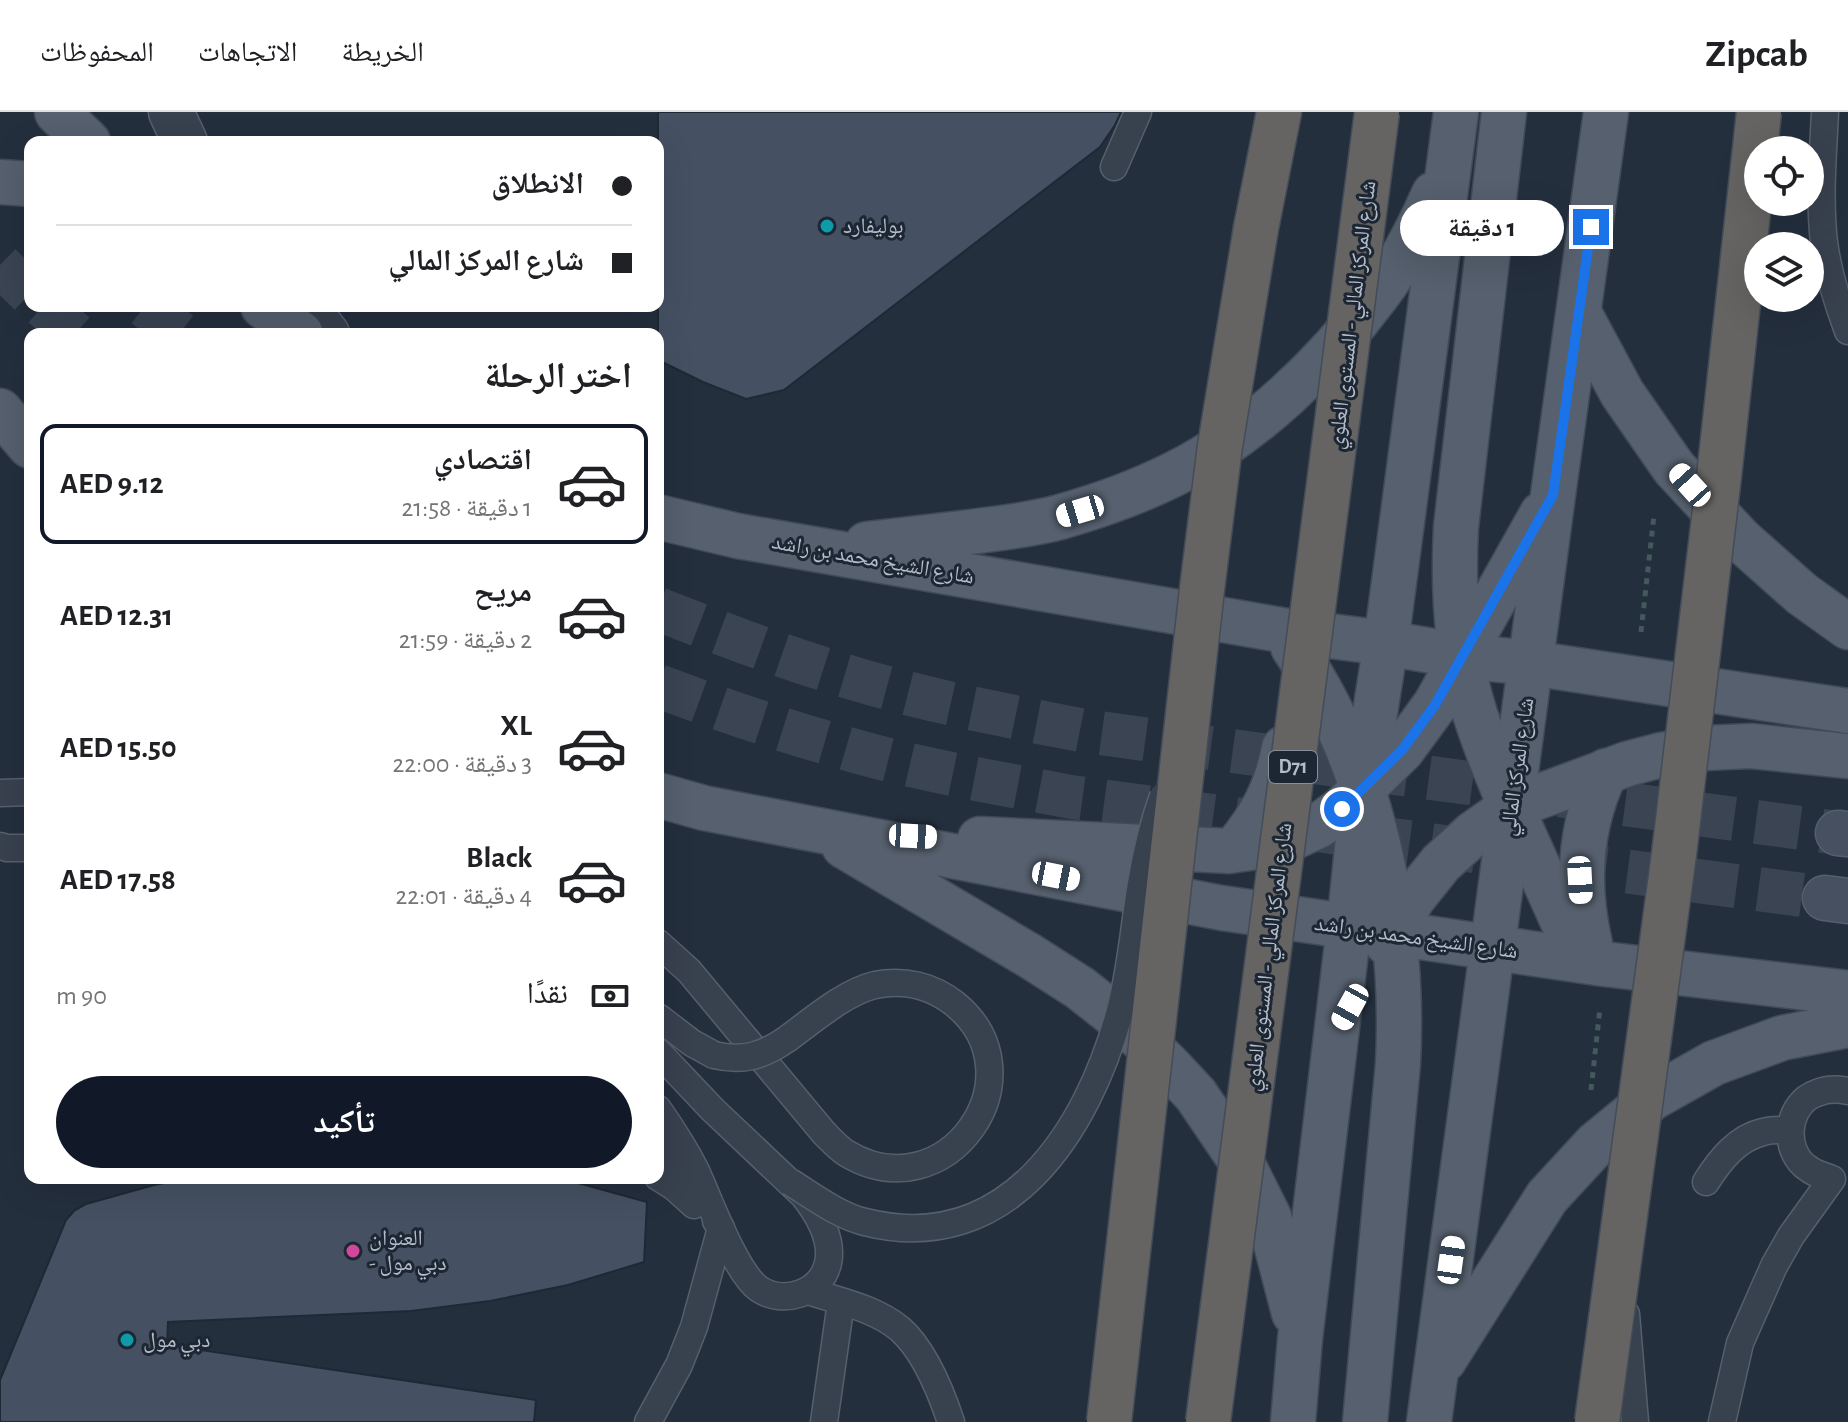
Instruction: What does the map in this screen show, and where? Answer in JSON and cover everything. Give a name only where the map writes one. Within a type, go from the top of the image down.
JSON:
[{"type":"highway","points":[[1109,1422],[1220,446],[1242,304],[1279,112]]},
{"type":"highway","name":"شارع المركز المالي - المستوى العلوي","points":[[1208,1422],[1377,112]]},
{"type":"highway","points":[[1597,1422],[1674,854],[1759,112]]},
{"type":"main road","points":[[57,112],[82,136]]},
{"type":"main road","points":[[1293,1422],[1363,789],[1386,643],[1456,112]]},
{"type":"main road","points":[[1504,112],[1456,527],[1456,613],[1469,695],[1494,771],[1590,962]]},
{"type":"main road","name":"شارع المركز المالي","points":[[1429,1422],[1606,112]]},
{"type":"main road","points":[[818,550],[1008,527],[1056,518],[1104,504],[1175,474],[1228,442],[1332,351],[1380,293],[1419,228],[1450,158]]},
{"type":"main road","points":[[0,182],[24,184]]},
{"type":"main road","points":[[271,312],[293,328]]},
{"type":"main road","points":[[1579,313],[1622,393],[1674,468],[1740,539],[1802,594],[1848,627]]},
{"type":"main road","points":[[0,411],[20,446]]},
{"type":"main road","points":[[1461,484],[1474,528],[1486,537],[1501,539],[1515,534],[1553,495]]},
{"type":"main road","points":[[818,831],[1229,851],[1292,838],[1318,826],[1342,809],[1402,750],[1435,705],[1553,495]]},
{"type":"main road","name":"شارع الشيخ محمد بن راشد","points":[[664,518],[738,536],[1268,627],[1848,711]]},
{"type":"main road","points":[[1268,627],[1314,680],[1347,747],[1377,837],[1393,933],[1400,1030],[1365,1422]]},
{"type":"main road","points":[[1235,849],[1269,799],[1280,770],[1285,741],[1285,710],[1280,680],[1270,651],[1268,627]]},
{"type":"main road","points":[[1336,1032],[1413,898],[1441,863],[1474,833],[1511,807],[1606,771],[1661,755],[1705,748],[1751,746],[1848,756]]},
{"type":"main road","points":[[1590,962],[1591,947],[1580,880],[1584,835],[1606,771]]},
{"type":"main road","name":"شارع الشيخ محمد بن راشد","points":[[664,797],[818,831],[1222,908],[1590,962],[1848,993]]},
{"type":"main road","points":[[818,831],[1080,988],[1127,1025],[1170,1067],[1196,1095],[1242,1163],[1269,1217],[1300,1339]]},
{"type":"main road","points":[[1436,1372],[1547,1197],[1596,1144],[1652,1098],[1714,1063],[1782,1038],[1848,1025]]},
{"type":"main road","points":[[1327,1103],[1354,1050],[1363,1043],[1374,1041],[1386,1044],[1394,1052],[1398,1063]]},
{"type":"street","points":[[171,112],[182,136]]},
{"type":"street","points":[[309,312],[322,328]]},
{"type":"lane","points":[[1114,167],[1138,112]]},
{"type":"lane","points":[[1825,112],[1822,185],[1824,242],[1835,297],[1848,331]]},
{"type":"lane","points":[[790,1182],[863,1222],[928,1228],[960,1222],[991,1210],[1019,1191],[1042,1168],[1071,1128],[1092,1090],[1108,1050],[1126,985],[1141,882],[1154,826],[1167,783],[1183,753]]},
{"type":"lane","points":[[0,793],[24,792]]},
{"type":"lane","points":[[0,846],[24,848]]},
{"type":"lane","points":[[664,948],[689,971],[759,1055],[824,1133],[844,1152],[872,1165],[901,1169],[931,1162],[957,1146],[974,1127],[984,1105],[989,1081],[987,1057],[979,1034],[965,1013],[946,997],[924,986],[899,982],[873,986],[850,996],[760,1055],[759,1055],[744,1059],[714,1055],[664,1022]]},
{"type":"lane","points":[[664,1058],[713,1110],[804,1196],[816,1212],[824,1230],[828,1263],[820,1279],[808,1291],[791,1297],[774,1296],[758,1288],[746,1275],[680,1140],[664,1117]]},
{"type":"lane","points":[[1722,1422],[1740,1343],[1774,1266],[1797,1226],[1832,1179],[1807,1169],[1793,1151],[1789,1130],[1798,1107],[1815,1093],[1838,1089],[1848,1091]]},
{"type":"lane","points":[[1706,1182],[1720,1160],[1740,1142],[1764,1131],[1789,1130]]},
{"type":"lane","points":[[664,1153],[721,1228]]},
{"type":"lane","points":[[664,1181],[721,1228]]},
{"type":"lane","points":[[648,1422],[679,1365],[694,1327],[721,1228]]},
{"type":"lane","points":[[1619,1261],[1635,1422]]},
{"type":"lane","points":[[808,1291],[875,1314],[899,1329],[913,1344],[932,1375],[951,1422]]},
{"type":"lane","points":[[824,1422],[841,1302]]},
{"type":"building","name":"بوليفارد","points":[[658,112],[1121,112],[1100,147],[784,390],[746,399],[664,363],[664,328],[658,328],[658,312],[664,312],[664,136],[658,136]]},
{"type":"building","name":"العنوان - دبي مول","points":[[582,1184],[647,1202],[644,1262],[568,1285],[490,1301],[411,1311],[168,1322],[167,1345],[536,1400],[534,1422],[0,1422],[0,1380],[66,1220],[86,1204],[154,1185]]},
{"type":"tunnel","points":[[0,265],[24,288]]},
{"type":"tunnel","points":[[50,312],[68,328]]},
{"type":"tunnel","points":[[153,312],[173,328]]},
{"type":"tunnel","points":[[664,611],[758,647],[887,688],[1085,731],[1838,833]]},
{"type":"tunnel","points":[[664,688],[770,725],[896,762],[1071,797],[1825,898]]},
{"type":"place","name":"بوليفارد","points":[[827,226]]},
{"type":"place","name":"العنوان - دبي مول","points":[[353,1251]]},
{"type":"place","name":"دبي مول","points":[[127,1340]]},
{"type":"route","points":[[1342,809],[1402,750],[1435,705],[1553,495],[1591,227]]}]
